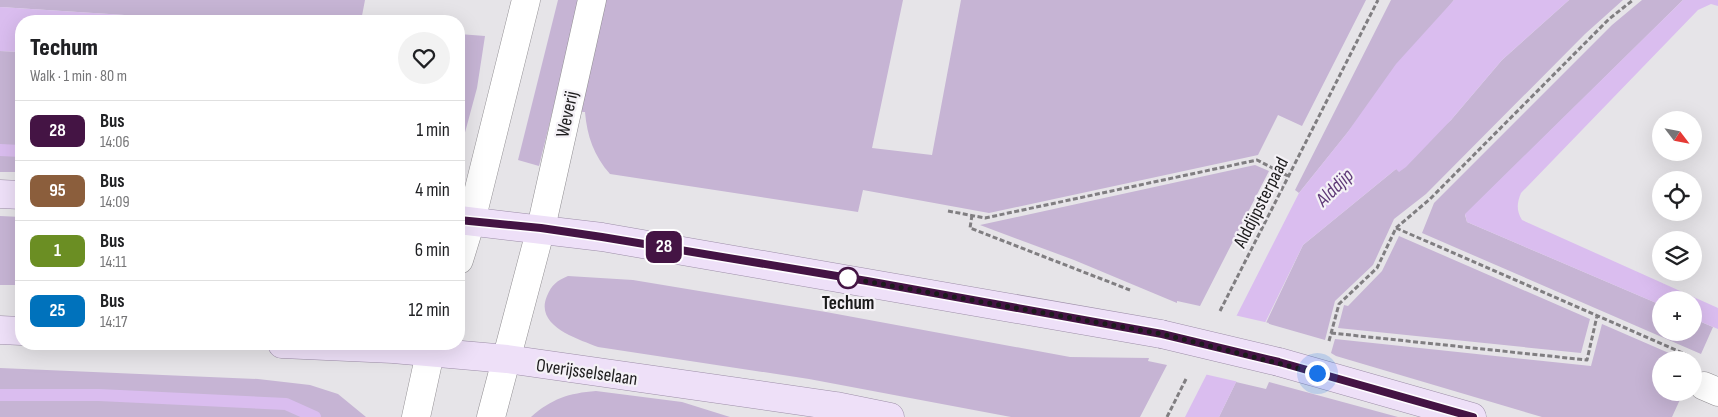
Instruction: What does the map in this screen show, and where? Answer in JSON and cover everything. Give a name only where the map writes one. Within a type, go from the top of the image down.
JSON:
[{"type":"main road","points":[[0,194],[15,195]]},
{"type":"main road","points":[[465,221],[541,228],[867,281],[1162,334],[1279,362],[1472,417]]},
{"type":"main road","points":[[0,330],[15,331]]},
{"type":"main road","name":"Overijsselselaan","points":[[445,350],[836,406],[890,417]]},
{"type":"street","points":[[465,221],[526,0]]},
{"type":"street","name":"Weverij","points":[[491,417],[541,228],[592,0]]},
{"type":"street","points":[[416,417],[431,350]]},
{"type":"path","name":"Alddjipsterpaad","points":[[1219,314],[1378,0]]},
{"type":"path","points":[[1333,328],[1339,304],[1377,268],[1396,228],[1430,199],[1609,18],[1633,0]]},
{"type":"path","points":[[948,211],[985,218],[1257,160],[1288,176]]},
{"type":"path","points":[[972,215],[970,228],[1132,291]]},
{"type":"path","points":[[1396,228],[1702,362],[1711,389]]},
{"type":"path","points":[[1331,333],[1587,360],[1597,316]]},
{"type":"path","points":[[1167,417],[1189,374]]},
{"type":"shaded area","points":[[0,0],[365,0],[362,15],[125,15],[0,7]]},
{"type":"shaded area","points":[[558,0],[580,0],[539,166],[518,160]]},
{"type":"shaded area","points":[[602,0],[903,0],[872,148],[932,155],[961,0],[1366,0],[1302,126],[1278,115],[1258,155],[989,213],[863,190],[858,212],[610,174],[596,153],[590,137],[585,112],[582,112],[582,96]]},
{"type":"shaded area","points":[[1391,0],[1454,0],[1299,193],[1295,190]]},
{"type":"shaded area","points":[[1569,0],[1623,0],[1585,34],[1426,194],[1394,219],[1373,265],[1335,301],[1325,340],[1266,323],[1303,245],[1396,169],[1451,120],[1502,60]]},
{"type":"shaded area","points":[[1642,0],[1683,0],[1465,215],[1467,222],[1652,301],[1652,333],[1422,233],[1434,203],[1612,25]]},
{"type":"shaded area","points":[[465,34],[485,36],[477,88],[465,133]]},
{"type":"shaded area","points":[[0,51],[15,52],[15,172],[0,172]]},
{"type":"shaded area","points":[[1255,165],[1269,171],[1200,306],[1177,301],[1177,303],[1074,260],[980,225]]},
{"type":"shaded area","points":[[0,216],[15,217],[15,285],[0,285]]},
{"type":"shaded area","points":[[1399,236],[1590,319],[1581,353],[1338,328],[1344,305],[1348,306],[1382,271]]},
{"type":"shaded area","points":[[568,276],[633,280],[826,312],[1070,357],[1149,358],[1148,361],[1167,365],[1140,417],[1011,417],[809,379],[598,347],[560,330],[547,316],[545,306],[549,292],[555,283]]},
{"type":"shaded area","points":[[1702,322],[1713,327],[1702,352],[1694,351],[1671,341],[1702,341]]},
{"type":"shaded area","points":[[1602,324],[1664,351],[1652,351],[1652,401],[1679,401],[1672,417],[1542,417],[1331,353],[1335,339],[1591,366]]},
{"type":"shaded area","points":[[0,368],[258,379],[310,385],[338,394],[366,417],[0,417]]},
{"type":"shaded area","points":[[1236,382],[1266,389],[1269,382],[1398,417],[1219,417]]},
{"type":"shaded area","points":[[596,391],[682,402],[730,417],[531,417],[553,401],[577,393]]},
{"type":"water","name":"Alddjip","points":[[1454,0],[1569,0],[1502,60],[1451,120],[1406,167],[1399,172],[1396,169],[1303,245],[1219,417],[1185,417],[1299,193],[1347,133],[1396,64]]},
{"type":"water","points":[[1683,0],[1718,0],[1718,6],[1711,4],[1698,10],[1521,193],[1518,203],[1518,210],[1522,220],[1652,278],[1652,281],[1658,281],[1680,291],[1652,291],[1652,301],[1467,222],[1465,214]]},
{"type":"water","points":[[0,7],[125,15],[15,15],[15,52],[0,51]]},
{"type":"water","points":[[1702,301],[1718,308],[1718,329],[1702,322]]},
{"type":"pier","points":[[1234,315],[1269,323],[1239,382],[1204,374]]},
{"type":"waterway","points":[[0,150],[15,151]]},
{"type":"waterway","points":[[0,395],[99,395],[286,404],[315,417]]},
{"type":"bus line","name":"28","points":[[465,221],[541,228],[602,237],[867,281],[1162,334],[1279,362],[1412,398],[1473,417]]},
{"type":"place","name":"Techum","points":[[848,278]]},
{"type":"route","points":[[848,278],[1162,334],[1317,373]]}]
